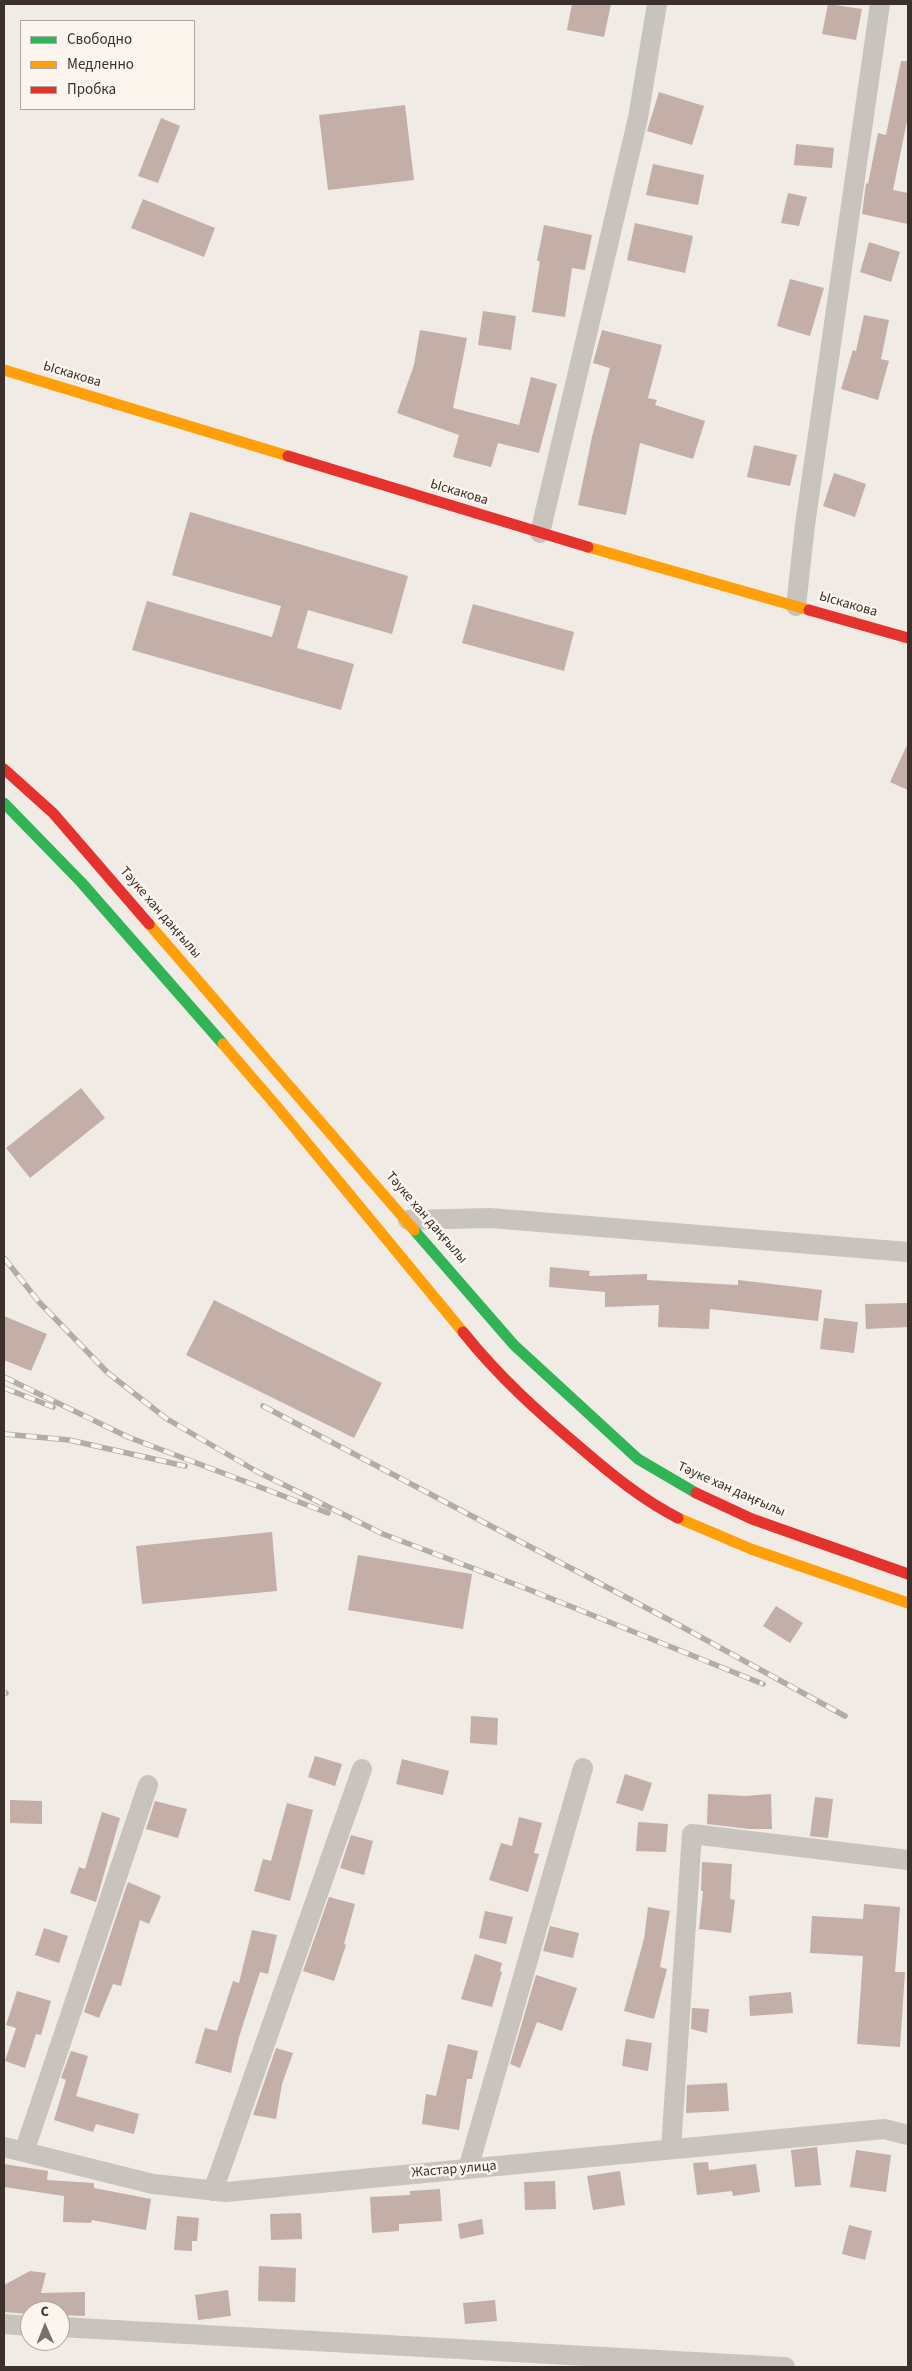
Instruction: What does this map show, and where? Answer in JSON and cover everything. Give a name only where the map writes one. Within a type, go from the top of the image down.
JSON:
[{"type":"main road","name":"Ыскакова","points":[[4,370],[540,532],[908,638]]},
{"type":"main road","name":"Тәуке хан даңғылы","points":[[4,769],[54,813],[408,1220],[514,1345],[638,1459],[683,1487],[752,1519],[908,1574]]},
{"type":"main road","points":[[4,803],[81,882],[279,1109],[490,1366],[562,1432],[626,1486],[676,1517],[751,1549],[908,1603]]},
{"type":"main road","points":[[279,1109],[297,1093]]},
{"type":"main road","points":[[490,1366],[514,1345]]},
{"type":"street","points":[[540,532],[638,118],[656,4]]},
{"type":"street","points":[[796,606],[806,515],[880,4]]},
{"type":"street","points":[[408,1220],[490,1218],[908,1252]]},
{"type":"street","points":[[468,2169],[583,1768]]},
{"type":"street","points":[[213,2190],[362,1769]]},
{"type":"street","points":[[24,2152],[148,1785]]},
{"type":"street","points":[[671,2149],[692,1834],[908,1860]]},
{"type":"street","name":"Жастар улица","points":[[4,2147],[153,2184],[226,2192],[884,2129],[908,2135]]},
{"type":"street","points":[[4,2324],[20,2325]]},
{"type":"street","points":[[70,2329],[785,2367]]},
{"type":"building","points":[[572,4],[611,4],[604,37],[567,30]]},
{"type":"building","points":[[828,4],[862,9],[856,40],[822,34]]},
{"type":"building","points":[[901,61],[908,61],[908,116],[893,190],[908,193],[908,224],[862,214],[866,183],[868,184],[878,133],[886,135]]},
{"type":"building","points":[[659,92],[704,106],[692,145],[647,131]]},
{"type":"building","points":[[405,105],[414,180],[328,190],[319,115]]},
{"type":"building","points":[[161,118],[180,126],[158,183],[138,176]]},
{"type":"building","points":[[796,144],[834,148],[832,168],[794,165]]},
{"type":"building","points":[[653,164],[704,175],[698,205],[646,195]]},
{"type":"building","points":[[788,193],[807,197],[799,226],[781,223]]},
{"type":"building","points":[[143,199],[215,228],[204,257],[131,228]]},
{"type":"building","points":[[635,223],[693,236],[685,273],[627,260]]},
{"type":"building","points":[[544,225],[592,235],[585,270],[572,268],[565,317],[532,312],[540,261],[537,261]]},
{"type":"building","points":[[869,242],[900,252],[891,282],[860,272]]},
{"type":"building","points":[[790,279],[824,288],[810,336],[777,326]]},
{"type":"building","points":[[483,311],[516,316],[511,350],[478,345]]},
{"type":"building","points":[[864,315],[889,320],[881,359],[889,361],[878,400],[841,389],[853,350],[856,351]]},
{"type":"building","points":[[420,330],[467,338],[453,408],[519,425],[531,377],[557,384],[539,453],[498,443],[491,467],[453,457],[459,435],[397,413],[414,365]]},
{"type":"building","points":[[602,330],[662,345],[648,398],[657,400],[655,405],[705,421],[693,459],[640,443],[626,515],[578,505],[592,437],[610,368],[593,363]]},
{"type":"building","points":[[754,445],[797,455],[790,486],[747,477]]},
{"type":"building","points":[[834,473],[866,484],[855,517],[823,506]]},
{"type":"building","points":[[190,512],[408,576],[392,634],[308,610],[297,648],[354,664],[341,710],[132,650],[147,601],[272,637],[281,606],[172,575]]},
{"type":"building","points":[[473,604],[574,632],[564,671],[462,643]]},
{"type":"building","points":[[908,743],[908,790],[890,782]]},
{"type":"building","points":[[81,1088],[105,1118],[30,1178],[6,1148]]},
{"type":"building","points":[[550,1267],[590,1271],[589,1276],[647,1274],[647,1280],[738,1285],[738,1280],[822,1290],[818,1321],[710,1309],[709,1329],[658,1327],[659,1305],[605,1307],[605,1292],[549,1287]]},
{"type":"building","points":[[214,1300],[382,1383],[354,1438],[186,1355]]},
{"type":"building","points":[[908,1303],[908,1327],[866,1329],[865,1304]]},
{"type":"building","points":[[4,1316],[47,1334],[31,1371],[4,1360]]},
{"type":"building","points":[[824,1318],[858,1322],[854,1353],[820,1349]]},
{"type":"building","points":[[272,1532],[277,1591],[142,1604],[136,1546]]},
{"type":"building","points":[[358,1555],[472,1574],[463,1629],[348,1610]]},
{"type":"building","points":[[776,1606],[803,1623],[790,1643],[763,1626]]},
{"type":"building","points":[[471,1716],[498,1718],[497,1745],[470,1743]]},
{"type":"building","points":[[315,1756],[342,1764],[335,1786],[308,1777]]},
{"type":"building","points":[[402,1759],[449,1771],[443,1795],[396,1784]]},
{"type":"building","points":[[625,1774],[652,1783],[643,1811],[616,1803]]},
{"type":"building","points":[[708,1794],[745,1796],[771,1794],[772,1829],[749,1829],[707,1824]]},
{"type":"building","points":[[815,1797],[833,1799],[828,1838],[810,1836]]},
{"type":"building","points":[[10,1800],[42,1801],[42,1824],[10,1823]]},
{"type":"building","points":[[155,1801],[187,1809],[178,1838],[146,1829]]},
{"type":"building","points":[[287,1803],[313,1810],[290,1901],[254,1891],[263,1859],[271,1861]]},
{"type":"building","points":[[102,1812],[120,1818],[96,1902],[70,1893],[79,1867],[85,1869]]},
{"type":"building","points":[[519,1817],[542,1823],[534,1853],[539,1854],[528,1892],[489,1880],[501,1843],[512,1846]]},
{"type":"building","points":[[638,1822],[668,1824],[666,1852],[636,1851]]},
{"type":"building","points":[[351,1835],[373,1841],[364,1875],[340,1868]]},
{"type":"building","points":[[702,1862],[732,1864],[730,1899],[735,1900],[731,1933],[699,1929],[703,1891],[701,1891]]},
{"type":"building","points":[[128,1882],[161,1896],[149,1924],[140,1920],[121,1986],[113,1984],[99,2018],[84,2012]]},
{"type":"building","points":[[329,1897],[355,1904],[344,1944],[346,1945],[334,1981],[303,1971]]},
{"type":"building","points":[[864,1904],[900,1907],[895,1972],[905,1972],[900,2047],[857,2044],[863,1956],[810,1953],[812,1916],[863,1919]]},
{"type":"building","points":[[648,1907],[670,1911],[660,1967],[667,1969],[654,2019],[624,2011],[644,1939]]},
{"type":"building","points":[[485,1911],[513,1917],[506,1944],[479,1938]]},
{"type":"building","points":[[550,1926],[579,1933],[573,1958],[543,1951]]},
{"type":"building","points":[[44,1928],[68,1936],[59,1963],[35,1955]]},
{"type":"building","points":[[252,1930],[277,1935],[268,1974],[260,1972],[239,2037],[231,2073],[195,2063],[205,2028],[217,2031],[233,1981],[239,1983]]},
{"type":"building","points":[[475,1954],[502,1963],[500,1971],[502,1972],[492,2007],[461,1999]]},
{"type":"building","points":[[536,1975],[577,1988],[562,2031],[537,2022],[520,2068],[510,2064]]},
{"type":"building","points":[[17,1991],[51,2001],[41,2035],[36,2034],[25,2068],[5,2061],[16,2028],[6,2025]]},
{"type":"building","points":[[791,1992],[793,2013],[750,2016],[749,1996]]},
{"type":"building","points":[[692,2008],[709,2009],[707,2033],[691,2029]]},
{"type":"building","points":[[626,2039],[652,2043],[648,2071],[622,2066]]},
{"type":"building","points":[[448,2044],[478,2051],[472,2079],[467,2079],[459,2130],[422,2124],[426,2094],[436,2096]]},
{"type":"building","points":[[276,2048],[293,2053],[282,2084],[276,2119],[253,2115]]},
{"type":"building","points":[[71,2051],[88,2056],[76,2096],[139,2114],[134,2134],[96,2124],[93,2132],[54,2120],[66,2080],[61,2078]]},
{"type":"building","points":[[727,2083],[729,2111],[686,2113],[687,2085]]},
{"type":"building","points":[[817,2147],[821,2185],[795,2187],[791,2150]]},
{"type":"building","points":[[856,2150],[891,2155],[886,2192],[850,2187]]},
{"type":"building","points":[[708,2162],[709,2170],[756,2164],[760,2192],[733,2196],[732,2191],[697,2195],[693,2163]]},
{"type":"building","points":[[4,2164],[48,2171],[47,2180],[94,2183],[94,2188],[151,2199],[146,2230],[92,2220],[91,2223],[63,2222],[64,2196],[4,2187]]},
{"type":"building","points":[[620,2171],[625,2205],[593,2210],[587,2176]]},
{"type":"building","points":[[555,2181],[556,2209],[525,2210],[524,2182]]},
{"type":"building","points":[[440,2189],[442,2221],[399,2224],[399,2231],[372,2233],[370,2197],[410,2195],[410,2191]]},
{"type":"building","points":[[301,2213],[302,2239],[271,2240],[270,2214]]},
{"type":"building","points":[[177,2216],[199,2218],[197,2241],[192,2241],[192,2251],[174,2250]]},
{"type":"building","points":[[482,2219],[484,2234],[460,2239],[458,2224]]},
{"type":"building","points":[[849,2225],[872,2231],[865,2260],[842,2254]]},
{"type":"building","points":[[259,2266],[296,2268],[295,2302],[258,2301]]},
{"type":"building","points":[[30,2271],[46,2273],[41,2293],[85,2292],[85,2316],[70,2315],[70,2301],[20,2301],[20,2313],[4,2312],[4,2285]]},
{"type":"building","points":[[228,2290],[231,2316],[198,2320],[195,2295]]},
{"type":"building","points":[[495,2300],[497,2321],[465,2324],[463,2303]]},
{"type":"railway","points":[[4,1258],[39,1302],[108,1373],[167,1419],[256,1471],[383,1534],[530,1590],[763,1684]]},
{"type":"railway","points":[[4,1377],[128,1437],[328,1513]]},
{"type":"railway","points":[[4,1388],[53,1407]]},
{"type":"railway","points":[[263,1406],[675,1623],[845,1716]]},
{"type":"railway","points":[[4,1434],[69,1440],[185,1466]]},
{"type":"traffic: fast","points":[[4,803],[81,882],[223,1044]]},
{"type":"traffic: fast","points":[[414,1230],[514,1345],[638,1459],[696,1493]]},
{"type":"traffic: slow","points":[[4,370],[288,456]]},
{"type":"traffic: slow","points":[[588,547],[809,610]]},
{"type":"traffic: slow","points":[[149,924],[414,1230]]},
{"type":"traffic: slow","points":[[223,1044],[463,1332]]},
{"type":"traffic: slow","points":[[678,1518],[751,1549],[908,1603]]},
{"type":"traffic: jam","points":[[288,456],[588,547]]},
{"type":"traffic: jam","points":[[809,610],[908,638]]},
{"type":"traffic: jam","points":[[4,769],[53,813],[149,924]]},
{"type":"traffic: jam","points":[[463,1332],[505,1379],[566,1435],[628,1486],[678,1518]]},
{"type":"traffic: jam","points":[[696,1493],[752,1519],[908,1574]]}]
